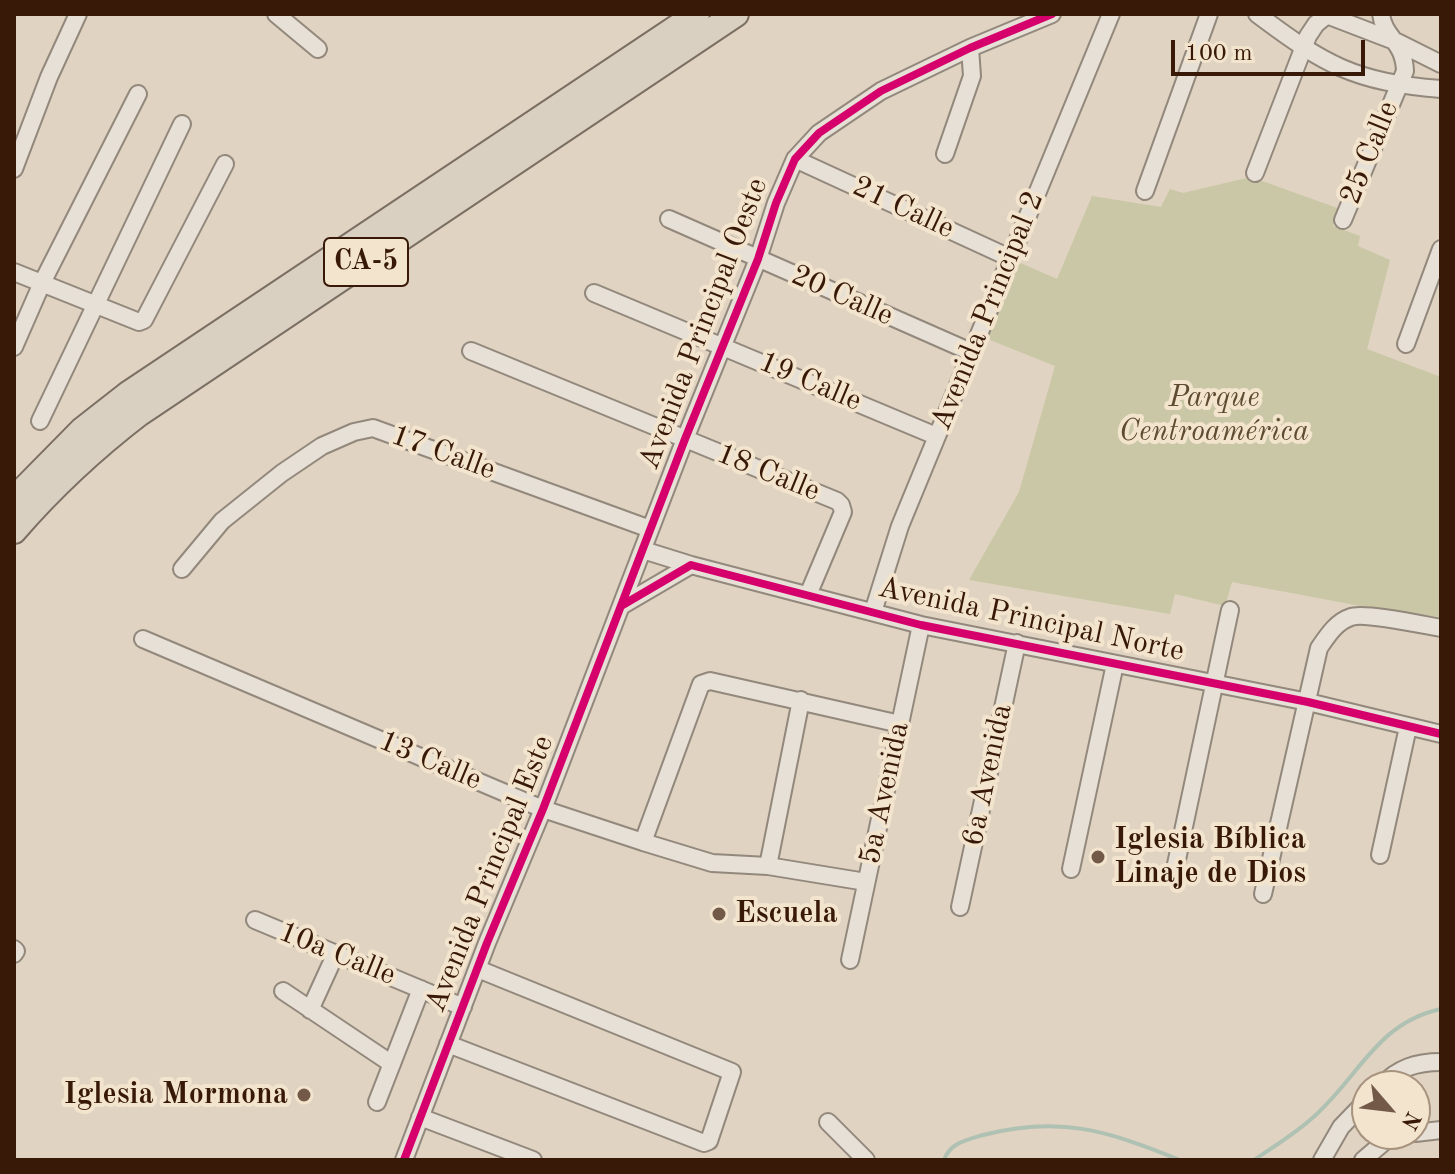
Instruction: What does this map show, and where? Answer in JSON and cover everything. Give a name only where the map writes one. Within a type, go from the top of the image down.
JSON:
[{"type":"highway","name":"CA-5","points":[[14,499],[82,430],[128,394],[697,14]]},
{"type":"highway","name":"CA-5","points":[[14,531],[47,492],[91,451],[140,413],[736,14]]},
{"type":"street","points":[[14,169],[18,142],[78,14]]},
{"type":"street","points":[[276,14],[318,49]]},
{"type":"street","name":"Avenida Principal Oeste","points":[[621,606],[795,159],[819,133],[881,91],[970,48],[1052,14]]},
{"type":"street","name":"Avenida Principal 2","points":[[873,612],[900,526],[1111,14]]},
{"type":"street","points":[[1145,191],[1209,14]]},
{"type":"street","points":[[1257,14],[1304,49],[1351,73],[1398,86],[1441,89]]},
{"type":"street","points":[[1381,14],[1384,27],[1397,42]]},
{"type":"street","points":[[1255,173],[1308,36],[1316,24],[1334,16],[1441,64]]},
{"type":"street","name":"25 Calle","points":[[1343,220],[1405,71],[1404,56],[1397,42]]},
{"type":"street","points":[[945,154],[972,76],[970,48]]},
{"type":"street","points":[[14,347],[42,283],[138,94]]},
{"type":"street","points":[[40,421],[182,124]]},
{"type":"street","name":"21 Calle","points":[[795,159],[1010,258]]},
{"type":"street","points":[[14,272],[139,322],[148,317],[225,164]]},
{"type":"street","name":"20 Calle","points":[[669,219],[971,352]]},
{"type":"street","points":[[1406,344],[1441,249]]},
{"type":"street","name":"19 Calle","points":[[594,293],[936,436]]},
{"type":"street","name":"18 Calle","points":[[471,351],[841,505],[843,512],[808,595]]},
{"type":"street","name":"17 Calle","points":[[182,569],[222,521],[282,473],[322,446],[354,432],[373,428],[650,529]]},
{"type":"street","name":"Avenida Principal Norte","points":[[643,550],[921,625],[1308,702],[1441,734]]},
{"type":"street","points":[[621,606],[691,565]]},
{"type":"street","name":"Avenida Principal Este","points":[[404,1160],[621,606]]},
{"type":"street","points":[[1175,869],[1230,610]]},
{"type":"street","points":[[1263,894],[1319,648],[1339,623],[1355,615],[1441,628]]},
{"type":"street","name":"5a Avenida","points":[[850,960],[921,625]]},
{"type":"street","name":"13 Calle","points":[[143,639],[543,809],[712,863],[768,866],[866,882]]},
{"type":"street","name":"6a Avenida","points":[[960,907],[1017,643]]},
{"type":"street","points":[[1071,869],[1115,664]]},
{"type":"street","points":[[643,842],[701,684],[710,681],[900,724]]},
{"type":"street","points":[[768,866],[801,700]]},
{"type":"street","points":[[1380,855],[1408,727]]},
{"type":"street","name":"10a Calle","points":[[255,920],[463,1007]]},
{"type":"street","points":[[310,1010],[336,953]]},
{"type":"street","points":[[448,1044],[704,1143],[709,1141],[732,1072],[478,969]]},
{"type":"street","points":[[377,1102],[421,989]]},
{"type":"street","points":[[283,991],[392,1064]]},
{"type":"street","points":[[1400,1070],[1416,1064],[1441,1062]]},
{"type":"street","points":[[420,1117],[533,1160]]},
{"type":"street","points":[[1322,1160],[1341,1127],[1351,1117]]},
{"type":"street","points":[[828,1122],[866,1160]]},
{"type":"green space","name":"Parque Centroamérica","points":[[1251,177],[1340,209],[1333,226],[1360,236],[1358,246],[1390,260],[1367,349],[1441,377],[1441,621],[1232,582],[1225,606],[1175,594],[1170,614],[969,580],[1019,492],[1055,366],[985,338],[1016,261],[1057,279],[1092,196],[1161,207],[1170,189],[1183,193]]},
{"type":"waterway","points":[[1254,1160],[1310,1120],[1368,1055],[1399,1027],[1418,1016],[1441,1009]]},
{"type":"waterway","points":[[944,1160],[954,1146],[965,1141],[1037,1126],[1061,1126],[1107,1134],[1180,1160]]},
{"type":"cycle path","points":[[404,1160],[795,159],[819,133],[881,91],[970,48],[1052,14]]},
{"type":"cycle path","points":[[621,606],[691,565],[921,625],[1308,702],[1441,734]]},
{"type":"place","name":"Iglesia Bíblica Linaje de Dios","points":[[1098,857]]},
{"type":"place","name":"Escuela","points":[[719,914]]},
{"type":"place","name":"Iglesia Mormona","points":[[304,1095]]}]
